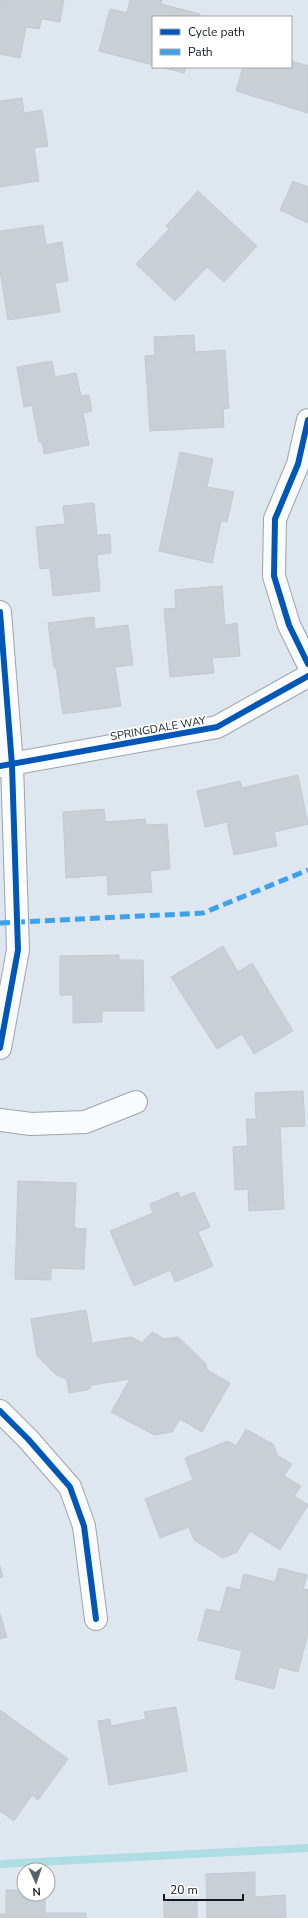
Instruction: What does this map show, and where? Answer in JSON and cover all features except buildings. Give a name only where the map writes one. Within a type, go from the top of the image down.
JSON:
[{"type":"street","points":[[308,420],[298,464],[275,519],[274,576],[289,625],[308,664]]},
{"type":"street","points":[[0,612],[6,765],[18,950],[0,1048]]},
{"type":"street","name":"SPRINGDALE WAY","points":[[6,765],[217,727],[308,676]]},
{"type":"street","points":[[0,1120],[31,1124],[85,1122],[136,1102]]},
{"type":"street","points":[[0,1411],[28,1439],[70,1487],[84,1526],[96,1619]]},
{"type":"waterway","points":[[0,1864],[308,1848]]},
{"type":"marked path","points":[[0,923],[203,913],[308,870]]},
{"type":"cycle path","points":[[308,420],[298,464],[275,519],[274,576],[289,625],[308,664]]},
{"type":"cycle path","points":[[0,612],[12,765],[18,950],[0,1048]]},
{"type":"cycle path","points":[[0,766],[217,727],[308,676]]},
{"type":"cycle path","points":[[0,1411],[28,1439],[70,1487],[84,1526],[96,1619]]}]
